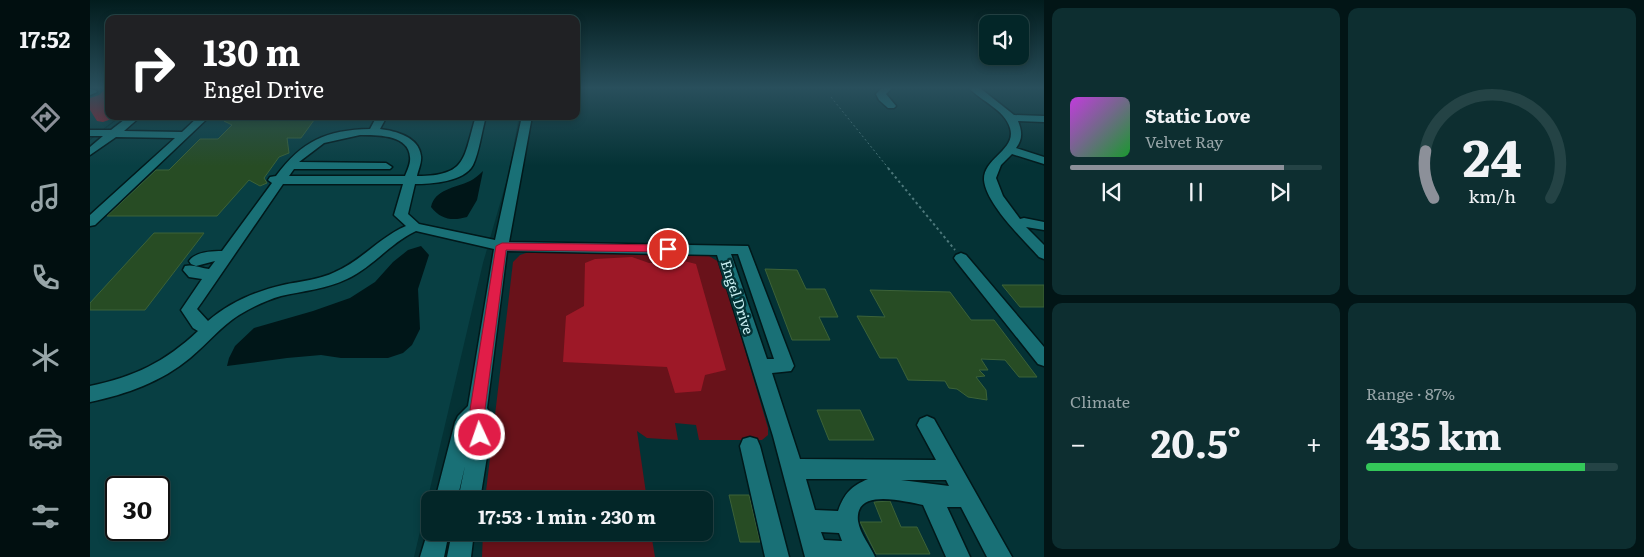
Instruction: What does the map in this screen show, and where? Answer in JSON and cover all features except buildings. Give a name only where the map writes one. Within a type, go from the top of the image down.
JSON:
[{"type":"street","points":[[1006,114],[1014,123],[1017,137],[990,177],[991,184],[1022,232],[1044,254]]},
{"type":"street","points":[[1011,118],[1044,119]]},
{"type":"street","points":[[90,152],[131,120]]},
{"type":"street","points":[[90,222],[201,120]]},
{"type":"street","points":[[373,132],[380,120]]},
{"type":"street","points":[[302,153],[286,157],[269,178],[272,180],[410,180],[444,178],[462,170],[469,159],[480,120]]},
{"type":"street","points":[[448,491],[465,422],[477,410],[502,246],[526,120]]},
{"type":"street","points":[[209,330],[198,324],[190,310],[196,298],[290,166],[302,153],[319,142],[334,136],[373,132],[396,135],[409,140],[415,148],[416,157],[401,215],[415,227]]},
{"type":"street","points":[[90,133],[185,134]]},
{"type":"street","points":[[1010,150],[1044,161]]},
{"type":"street","points":[[290,166],[386,166]]},
{"type":"street","points":[[1004,205],[1044,240]]},
{"type":"street","points":[[1024,222],[1044,226]]},
{"type":"street","points":[[90,394],[124,387],[154,373],[183,354],[234,310],[280,291],[310,287],[344,274],[361,264],[400,232],[415,227]]},
{"type":"street","name":"Engel Drive","points":[[415,227],[502,246],[723,250],[761,366],[816,554]]},
{"type":"street","points":[[723,250],[743,249],[785,366],[761,366]]},
{"type":"street","points":[[213,274],[194,273],[193,266],[210,256],[226,256]]},
{"type":"street","points":[[961,258],[1044,359]]},
{"type":"street","points":[[470,491],[483,419],[477,410]]},
{"type":"street","points":[[927,425],[1000,557]]},
{"type":"street","points":[[750,446],[777,557]]},
{"type":"street","points":[[792,469],[952,470]]},
{"type":"street","points":[[816,554],[860,555],[847,522],[849,511],[856,498],[869,489],[889,488],[930,495],[966,496]]},
{"type":"street","points":[[930,495],[958,557]]},
{"type":"street","points":[[807,521],[847,522]]},
{"type":"street","points":[[432,557],[436,541]]},
{"type":"street","points":[[459,557],[462,541]]},
{"type":"path","points":[[845,114],[961,258]]},
{"type":"shaded area","points":[[90,114],[105,114],[105,120],[115,120],[90,139]]},
{"type":"shaded area","points":[[93,114],[105,114],[105,120],[109,120],[103,122],[97,121]]},
{"type":"shaded area","points":[[117,120],[518,120],[509,172],[483,263],[429,491],[421,491],[421,527],[414,557],[90,557],[90,140]]},
{"type":"shaded area","points":[[483,171],[477,200],[467,217],[457,219],[443,217],[431,207],[433,201],[441,193],[470,181]]},
{"type":"shaded area","points":[[421,246],[429,255],[418,289],[420,329],[412,345],[403,353],[388,358],[341,358],[321,355],[227,366],[235,346],[254,328],[350,298],[375,282],[393,262],[408,250]]},
{"type":"shaded area","points":[[529,252],[701,255],[709,256],[719,262],[768,428],[768,435],[762,440],[699,440],[696,425],[675,423],[678,440],[647,438],[637,431],[646,491],[486,491],[513,262],[520,255]]},
{"type":"shaded area","points":[[632,257],[649,263],[684,261],[696,264],[726,370],[705,375],[701,391],[675,393],[667,367],[563,362],[566,316],[584,306],[585,263],[595,259]]},
{"type":"shaded area","points":[[483,541],[652,541],[655,557],[482,557]]},
{"type":"route","points":[[480,435],[483,419],[477,410],[502,246],[668,249]]}]
